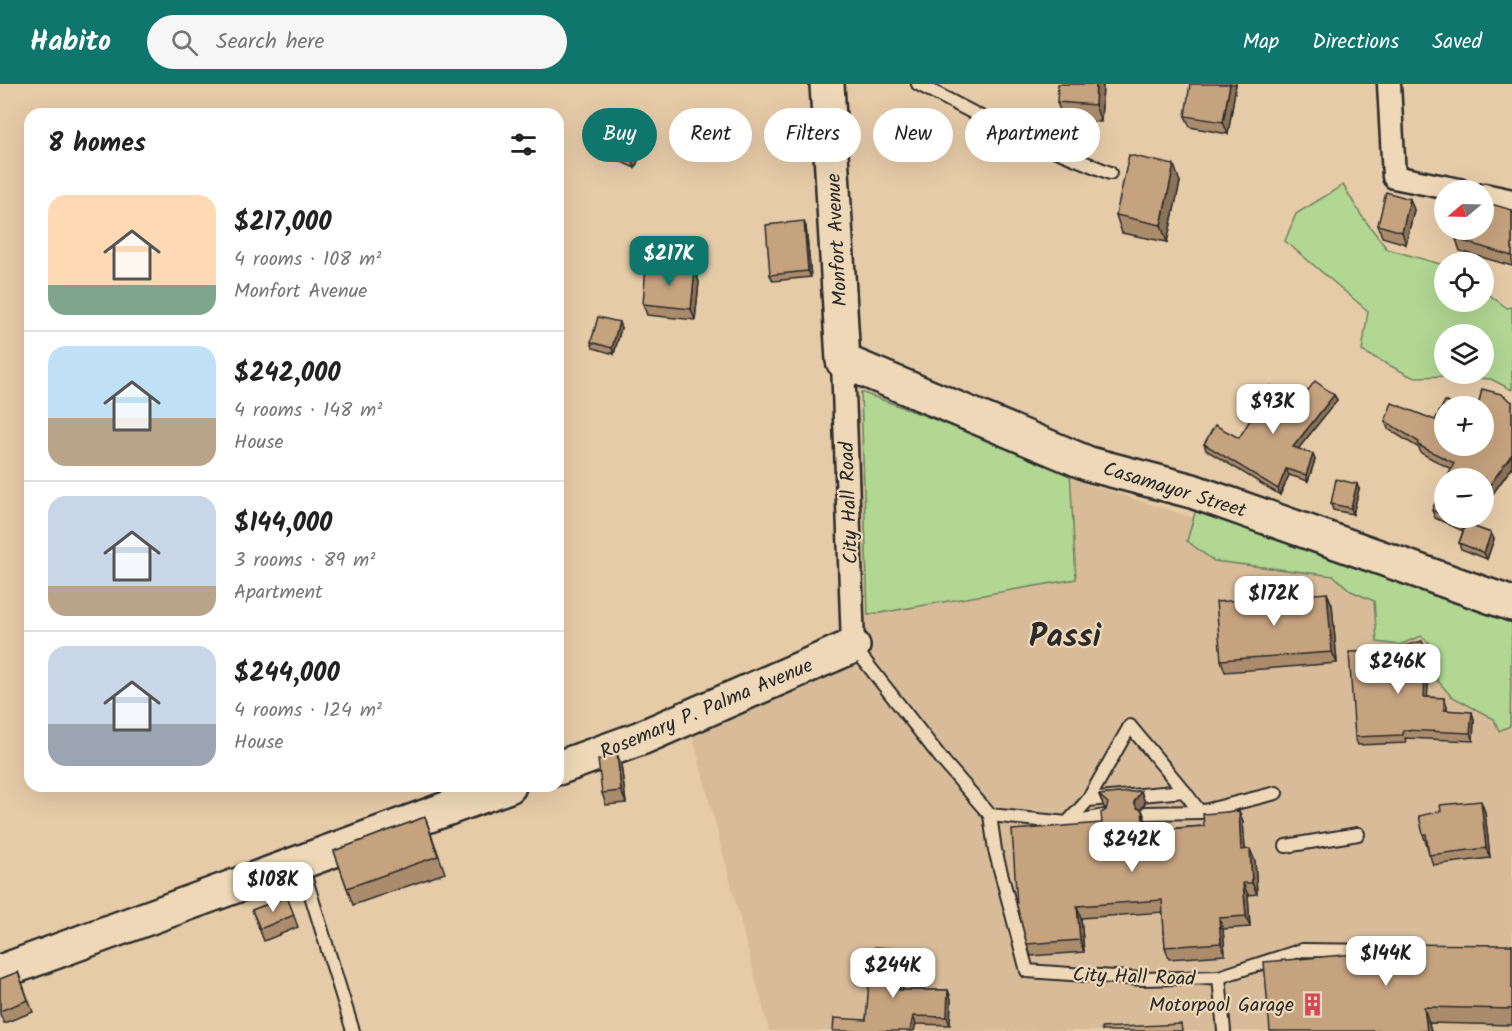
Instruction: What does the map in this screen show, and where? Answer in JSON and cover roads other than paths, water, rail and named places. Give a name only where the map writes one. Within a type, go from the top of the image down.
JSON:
[{"type":"street","name":"Monfort Avenue","points":[[827,84],[843,361]]},
{"type":"street","points":[[1389,84],[1394,177],[1434,185]]},
{"type":"street","points":[[1494,197],[1512,201]]},
{"type":"street","name":"Casamayor Street","points":[[843,361],[1089,464],[1192,491],[1512,604]]},
{"type":"street","name":"City Hall Road","points":[[843,361],[854,646]]},
{"type":"street","name":"Rosemary P. Palma Avenue","points":[[564,766],[641,738],[854,646]]},
{"type":"street","points":[[0,972],[492,792]]},
{"type":"lane","points":[[918,84],[1010,132],[1110,173]]},
{"type":"lane","points":[[854,646],[944,762],[990,815],[1067,823],[1104,816]]},
{"type":"lane","points":[[1067,823],[1088,800],[1130,726],[1200,812]]},
{"type":"lane","points":[[1088,800],[1184,791]]},
{"type":"lane","points":[[1146,813],[1200,812],[1276,793]]},
{"type":"lane","name":"City Hall Road","points":[[990,815],[995,850],[1027,971],[1143,979],[1219,977],[1302,950],[1395,951]]},
{"type":"lane","points":[[1286,846],[1358,834]]},
{"type":"lane","points":[[300,862],[353,1031]]},
{"type":"lane","points":[[1219,977],[1224,1031]]},
{"type":"place","name":"Motorpool Garage","points":[[1312,1004]]},
{"type":"district","name":"Passi","points":[[1065,635]]}]
